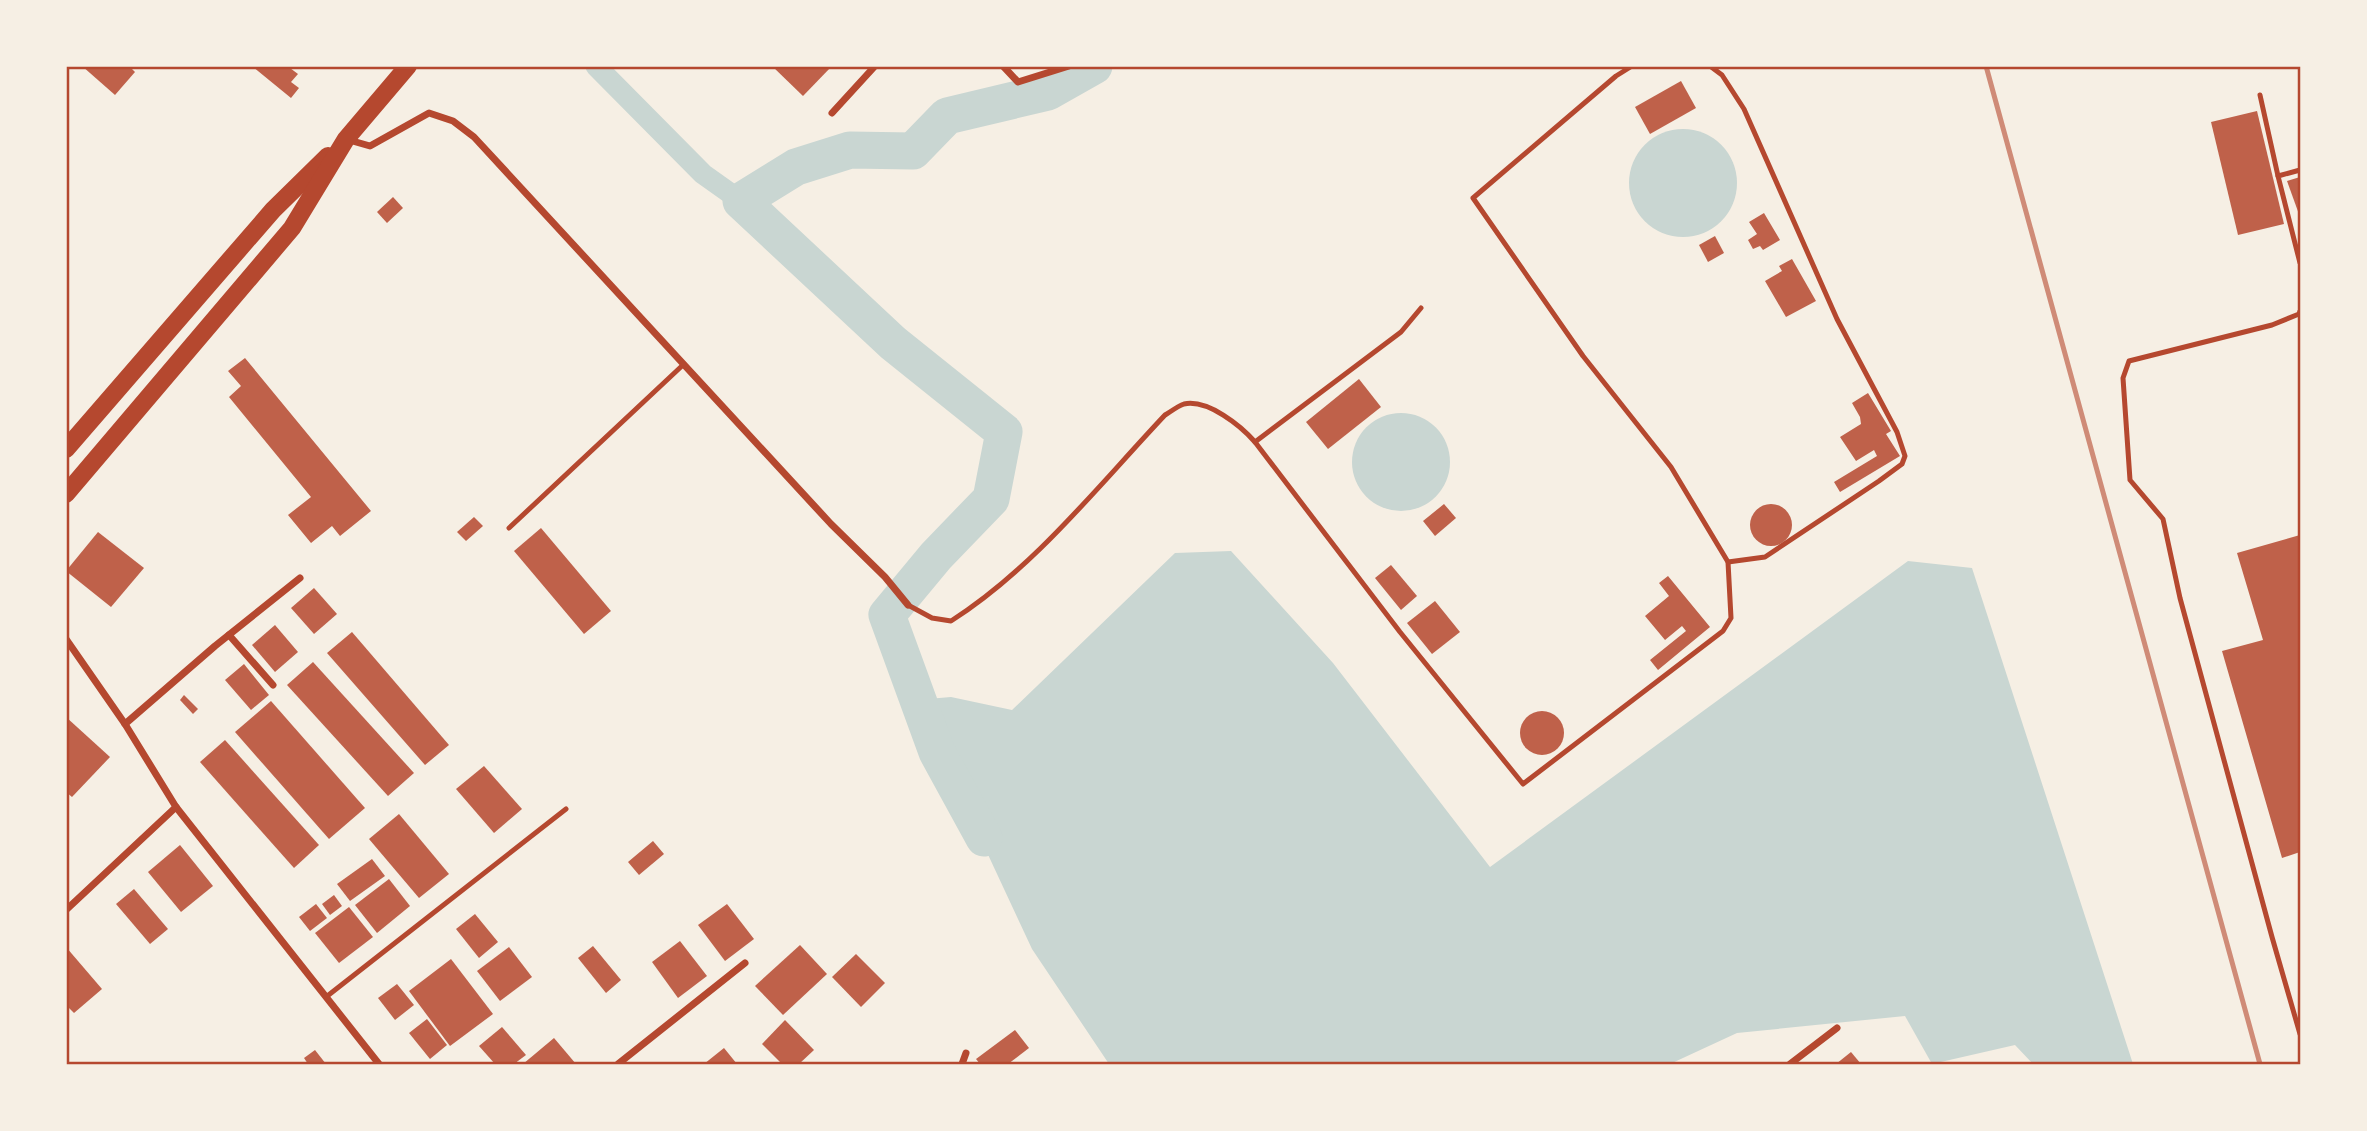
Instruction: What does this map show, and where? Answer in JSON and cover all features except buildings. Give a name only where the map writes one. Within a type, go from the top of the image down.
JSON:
[{"type":"main road","points":[[66,450],[273,210],[346,139],[408,66]]},
{"type":"main road","points":[[66,494],[292,228],[346,139]]},
{"type":"street","points":[[832,113],[875,66]]},
{"type":"street","points":[[1003,66],[1018,82],[1069,66]]},
{"type":"street","points":[[346,139],[370,146],[429,113],[453,121],[474,137],[831,524],[886,577],[908,605]]},
{"type":"street","points":[[125,724],[300,578]]},
{"type":"street","points":[[229,635],[272,685]]},
{"type":"street","points":[[66,639],[125,724],[176,807],[379,1065]]},
{"type":"street","points":[[66,910],[176,807]]},
{"type":"street","points":[[618,1065],[745,963]]},
{"type":"street","points":[[1790,1065],[1838,1028]]},
{"type":"street","points":[[962,1065],[966,1053]]},
{"type":"lane","points":[[908,605],[932,618],[951,621],[967,611],[1017,573],[1165,415],[1184,404],[1200,405],[1226,417],[1242,428],[1255,442],[1400,632],[1523,784],[1723,631],[1731,618],[1728,562],[1671,467],[1583,356],[1473,198],[1616,76],[1632,66]]},
{"type":"lane","points":[[1710,66],[1723,75],[1744,109],[1837,319],[1897,432],[1905,456],[1902,464],[1879,481],[1765,557],[1728,562]]},
{"type":"lane","points":[[2260,95],[2301,263]]},
{"type":"lane","points":[[2278,176],[2301,170]]},
{"type":"lane","points":[[1255,442],[1401,332],[1422,309]]},
{"type":"lane","points":[[2301,310],[2299,314],[2272,325],[2129,360],[2123,379],[2130,480],[2163,519],[2180,598],[2301,1034]]},
{"type":"lane","points":[[509,528],[684,364]]},
{"type":"lane","points":[[326,997],[566,809]]},
{"type":"shaded area","points":[[1683,129],[1704,133],[1721,145],[1733,162],[1737,183],[1733,204],[1721,221],[1704,233],[1683,237],[1662,233],[1645,221],[1633,204],[1629,183],[1633,162],[1645,145],[1662,133]]},
{"type":"shaded area","points":[[1401,413],[1420,417],[1435,428],[1446,443],[1450,462],[1446,481],[1435,496],[1420,507],[1401,511],[1382,507],[1367,496],[1356,481],[1352,462],[1356,443],[1367,428],[1382,417]]},
{"type":"shaded area","points":[[1231,551],[1333,663],[1490,867],[1908,561],[1972,568],[2133,1064],[2033,1064],[2015,1045],[1932,1064],[1905,1016],[1737,1033],[1670,1064],[1109,1064],[1032,949],[916,700],[951,697],[1012,710],[1175,553]]},
{"type":"waterway","points":[[596,66],[703,174],[741,201]]},
{"type":"waterway","points":[[984,838],[937,752],[887,615],[936,556],[991,499],[1004,432],[893,343],[741,201],[796,167],[850,150],[913,151],[947,116],[1048,92],[1094,66]]},
{"type":"railway","points":[[1986,66],[2260,1064]]}]
